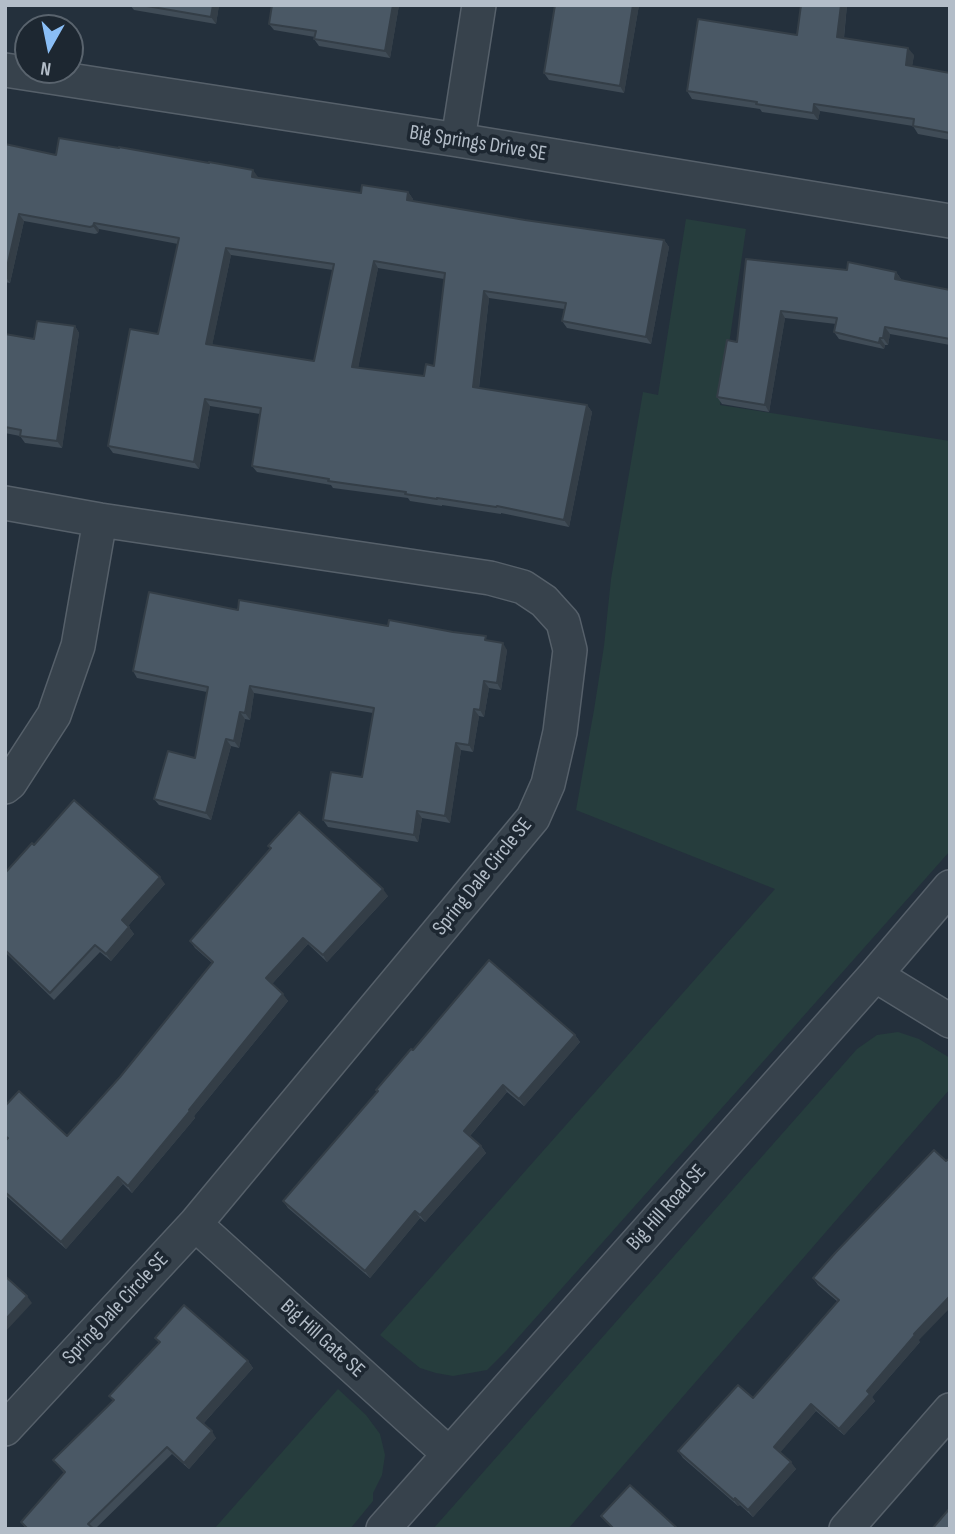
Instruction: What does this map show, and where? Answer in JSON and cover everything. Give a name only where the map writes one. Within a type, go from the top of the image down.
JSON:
[{"type":"street","points":[[458,140],[479,5]]},
{"type":"street","name":"Big Springs Drive SE","points":[[5,70],[458,140],[950,221]]},
{"type":"street","name":"Spring Dale Circle SE","points":[[5,503],[100,520],[490,578],[523,587],[544,601],[562,622],[570,650],[560,732],[548,784],[533,818],[195,1224],[5,1429]]},
{"type":"street","points":[[5,787],[54,715],[78,646],[100,520]]},
{"type":"street","name":"Big Hill Road SE","points":[[383,1529],[950,887]]},
{"type":"street","points":[[875,975],[950,1021]]},
{"type":"street","name":"Big Hill Gate SE","points":[[195,1224],[449,1454]]},
{"type":"street","points":[[846,1529],[950,1410]]},
{"type":"green space","points":[[686,219],[746,229],[720,405],[950,441],[950,851],[507,1350],[487,1370],[453,1376],[436,1373],[420,1368],[380,1335],[775,889],[576,810],[643,392],[658,395]]},
{"type":"green space","points":[[898,1032],[919,1039],[950,1058],[950,1089],[568,1529],[433,1529],[857,1049],[877,1035]]},
{"type":"green space","points":[[338,1389],[366,1415],[380,1434],[385,1455],[382,1475],[373,1493],[373,1501],[350,1529],[214,1529]]},
{"type":"building","points":[[141,5],[213,5],[211,17]]},
{"type":"building","points":[[272,5],[393,5],[385,51],[314,39],[316,31],[269,24]]},
{"type":"building","points":[[555,5],[633,5],[620,86],[544,73]]},
{"type":"building","points":[[801,5],[841,5],[837,37],[908,48],[906,65],[950,73],[950,133],[913,126],[914,119],[814,104],[813,113],[687,91],[698,19],[797,35]]},
{"type":"building","points":[[59,138],[253,170],[252,177],[361,193],[362,185],[408,192],[407,200],[664,240],[646,337],[562,321],[566,303],[484,291],[473,387],[587,405],[564,520],[497,506],[405,494],[406,492],[328,481],[329,479],[252,466],[261,408],[205,399],[194,462],[108,446],[130,329],[158,334],[179,238],[94,223],[90,227],[19,214],[5,276],[5,144],[56,155]],"holes":[[[226,248],[334,264],[314,361],[206,344]],[[374,261],[445,273],[434,366],[426,364],[424,376],[352,367]]]},
{"type":"building","points":[[746,259],[847,270],[848,262],[896,272],[895,279],[950,290],[950,339],[885,327],[879,343],[834,332],[837,318],[781,311],[765,405],[717,397],[727,340],[737,342]]},
{"type":"building","points":[[37,321],[75,326],[57,441],[20,436],[21,430],[5,427],[5,334],[34,339]]},
{"type":"building","points":[[149,592],[238,610],[239,600],[388,626],[389,620],[486,636],[485,640],[503,643],[497,683],[484,681],[480,710],[474,709],[469,745],[456,743],[445,816],[417,811],[414,835],[323,820],[331,772],[362,777],[374,708],[250,686],[245,713],[240,712],[234,741],[226,739],[206,813],[154,799],[168,751],[195,758],[208,687],[133,671]]},
{"type":"building","points":[[74,800],[160,877],[122,920],[129,927],[106,954],[95,945],[50,993],[5,950],[5,873]]},
{"type":"building","points":[[299,812],[383,889],[323,955],[303,938],[266,978],[283,994],[128,1186],[118,1177],[61,1242],[5,1192],[5,1141],[8,1138],[5,1136],[5,1106],[19,1091],[67,1136],[120,1077],[213,962],[190,941]]},
{"type":"building","points":[[489,960],[575,1035],[519,1099],[503,1085],[464,1131],[481,1146],[420,1215],[415,1211],[365,1271],[283,1201]]},
{"type":"building","points":[[934,1150],[946,1161],[950,1158],[950,1296],[914,1334],[867,1391],[870,1394],[839,1429],[811,1404],[774,1447],[791,1462],[748,1510],[678,1451],[738,1385],[753,1398],[839,1300],[813,1278]]},
{"type":"building","points":[[5,1276],[27,1296],[5,1320]]},
{"type":"building","points":[[184,1305],[248,1361],[197,1418],[212,1431],[184,1463],[167,1447],[88,1524],[94,1529],[28,1529],[21,1522],[65,1472],[53,1460],[114,1400],[109,1396],[160,1342],[155,1338]]},
{"type":"building","points":[[630,1485],[678,1529],[614,1529],[601,1516]]},
{"type":"building","points":[[950,1508],[950,1529],[932,1529]]}]
